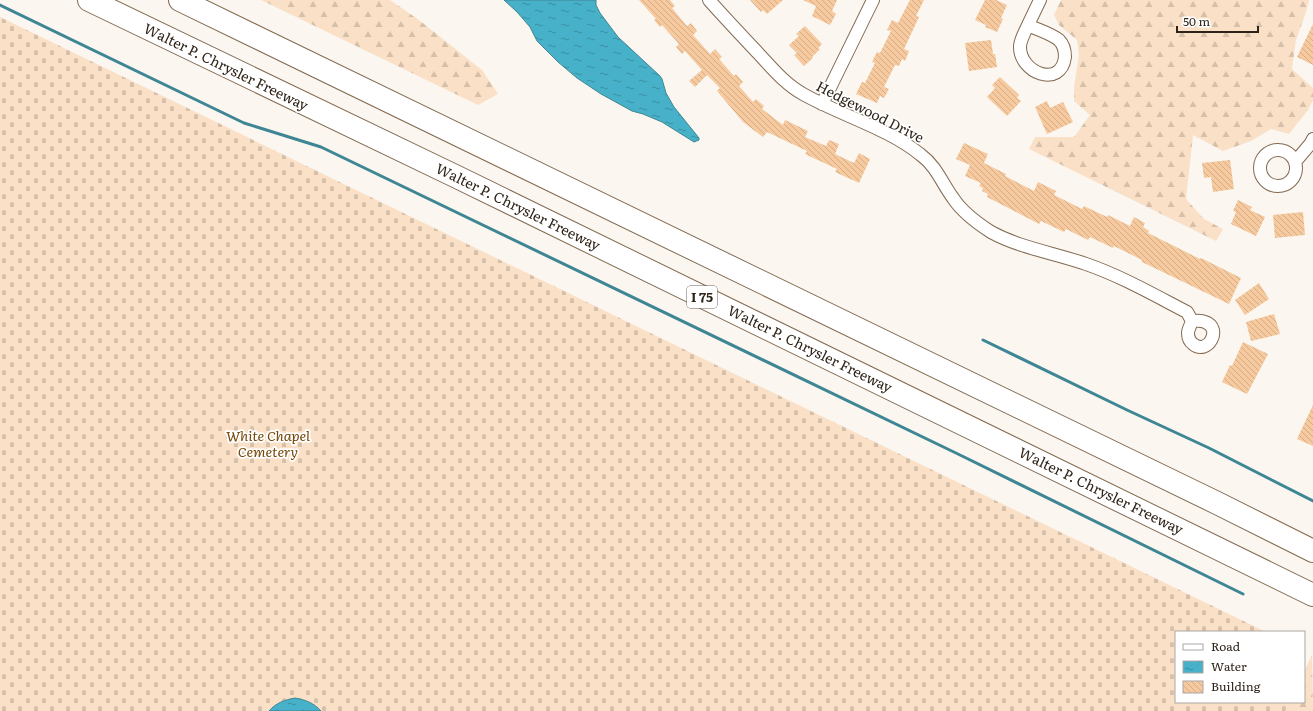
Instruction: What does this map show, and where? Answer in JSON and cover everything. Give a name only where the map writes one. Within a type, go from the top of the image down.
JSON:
[{"type":"highway","name":"Walter P. Chrysler Freeway","points":[[90,0],[1313,595]]},
{"type":"highway","points":[[180,0],[1313,551]]},
{"type":"street","name":"Hedgewood Drive","points":[[709,0],[781,78],[802,93],[822,104],[911,146],[934,166],[953,199],[972,219],[992,232],[1016,242],[1108,272],[1187,312],[1192,321]]},
{"type":"street","points":[[822,104],[873,0]]},
{"type":"street","points":[[1028,25],[1040,0]]},
{"type":"street","points":[[1295,162],[1311,144],[1313,139]]},
{"type":"green space","points":[[261,0],[390,0],[419,20],[482,70],[498,94],[478,105]]},
{"type":"green space","points":[[1061,0],[1309,0],[1296,40],[1292,69],[1313,88],[1313,100],[1308,110],[1289,134],[1271,129],[1251,141],[1223,151],[1193,135],[1186,199],[1204,219],[1223,229],[1216,241],[1029,149],[1035,137],[1074,137],[1090,115],[1074,101],[1074,87],[1079,55],[1077,40],[1059,25],[1054,15]]},
{"type":"green space","name":"White Chapel Cemetery","points":[[0,17],[1264,631],[1175,631],[1175,703],[1289,703],[1285,711],[0,711]]},
{"type":"green space","points":[[1312,655],[1313,711],[1285,711],[1289,703],[1305,703],[1305,670]]},
{"type":"water","points":[[504,0],[596,0],[596,5],[600,13],[618,37],[660,76],[666,93],[674,107],[699,138],[699,140],[694,142],[662,122],[632,111],[601,94],[577,78],[537,41],[530,27]]},
{"type":"water","points":[[295,698],[310,702],[321,711],[269,711],[280,702]]},
{"type":"building","points":[[639,0],[670,0],[675,6],[672,8],[687,26],[691,23],[697,31],[693,35],[710,54],[715,49],[722,57],[719,59],[734,76],[736,74],[743,82],[739,86],[753,102],[756,99],[764,106],[762,109],[783,125],[785,120],[808,131],[805,137],[826,146],[829,140],[839,144],[835,154],[854,163],[859,153],[870,159],[859,183],[835,172],[837,169],[805,154],[807,151],[767,132],[763,137],[743,122],[717,91],[720,88],[707,75],[695,87],[689,81],[702,70],[685,51],[682,54],[676,47],[679,44],[662,25],[660,27],[654,20],[656,19]]},
{"type":"building","points":[[750,0],[783,0],[767,14],[763,10],[761,12]]},
{"type":"building","points":[[803,0],[837,0],[832,11],[836,14],[830,25],[812,16],[816,6]]},
{"type":"building","points":[[910,0],[924,0],[916,16],[919,17],[904,49],[909,51],[905,61],[902,59],[899,66],[895,65],[884,87],[889,89],[884,98],[880,96],[877,103],[856,94],[862,82],[865,83],[875,63],[872,62],[877,52],[880,53],[891,31],[887,30],[892,20],[898,23]]},
{"type":"building","points":[[985,0],[996,0],[1007,5],[997,32],[985,27],[986,25],[975,20]]},
{"type":"building","points":[[1313,24],[1313,65],[1297,57]]},
{"type":"building","points":[[805,26],[822,44],[818,48],[820,49],[812,57],[813,58],[804,66],[794,55],[797,53],[789,45],[799,36],[796,34]]},
{"type":"building","points":[[991,40],[997,67],[969,71],[965,43]]},
{"type":"building","points":[[1000,77],[1019,95],[1017,98],[1021,101],[1007,116],[987,97],[995,88],[992,85]]},
{"type":"building","points":[[1047,101],[1050,108],[1063,102],[1073,122],[1047,134],[1035,107]]},
{"type":"building","points":[[964,143],[988,154],[984,163],[1034,191],[1038,182],[1056,191],[1054,195],[1082,209],[1084,206],[1107,217],[1108,215],[1130,226],[1134,217],[1145,223],[1143,227],[1149,231],[1148,233],[1241,278],[1229,304],[1142,262],[1142,260],[1114,246],[1113,248],[1090,237],[1088,240],[1066,229],[1064,232],[1041,221],[1039,224],[987,197],[988,194],[982,191],[983,188],[979,186],[981,183],[965,176],[970,165],[956,159]]},
{"type":"building","points":[[1230,160],[1234,189],[1213,192],[1211,177],[1204,178],[1202,163]]},
{"type":"building","points":[[1238,200],[1252,207],[1250,210],[1265,217],[1256,236],[1231,224],[1236,212],[1233,211]]},
{"type":"building","points":[[1303,212],[1305,235],[1275,238],[1273,215]]},
{"type":"building","points":[[1259,283],[1269,299],[1245,315],[1235,300]]},
{"type":"building","points":[[1274,314],[1280,334],[1251,341],[1246,322]]},
{"type":"building","points":[[1243,342],[1268,354],[1247,394],[1222,382],[1230,365],[1232,366]]},
{"type":"building","points":[[1313,405],[1313,446],[1297,439]]},
{"type":"waterway","points":[[0,5],[244,123],[321,147],[958,454],[1243,594]]},
{"type":"waterway","points":[[983,340],[1209,448],[1313,501]]}]
